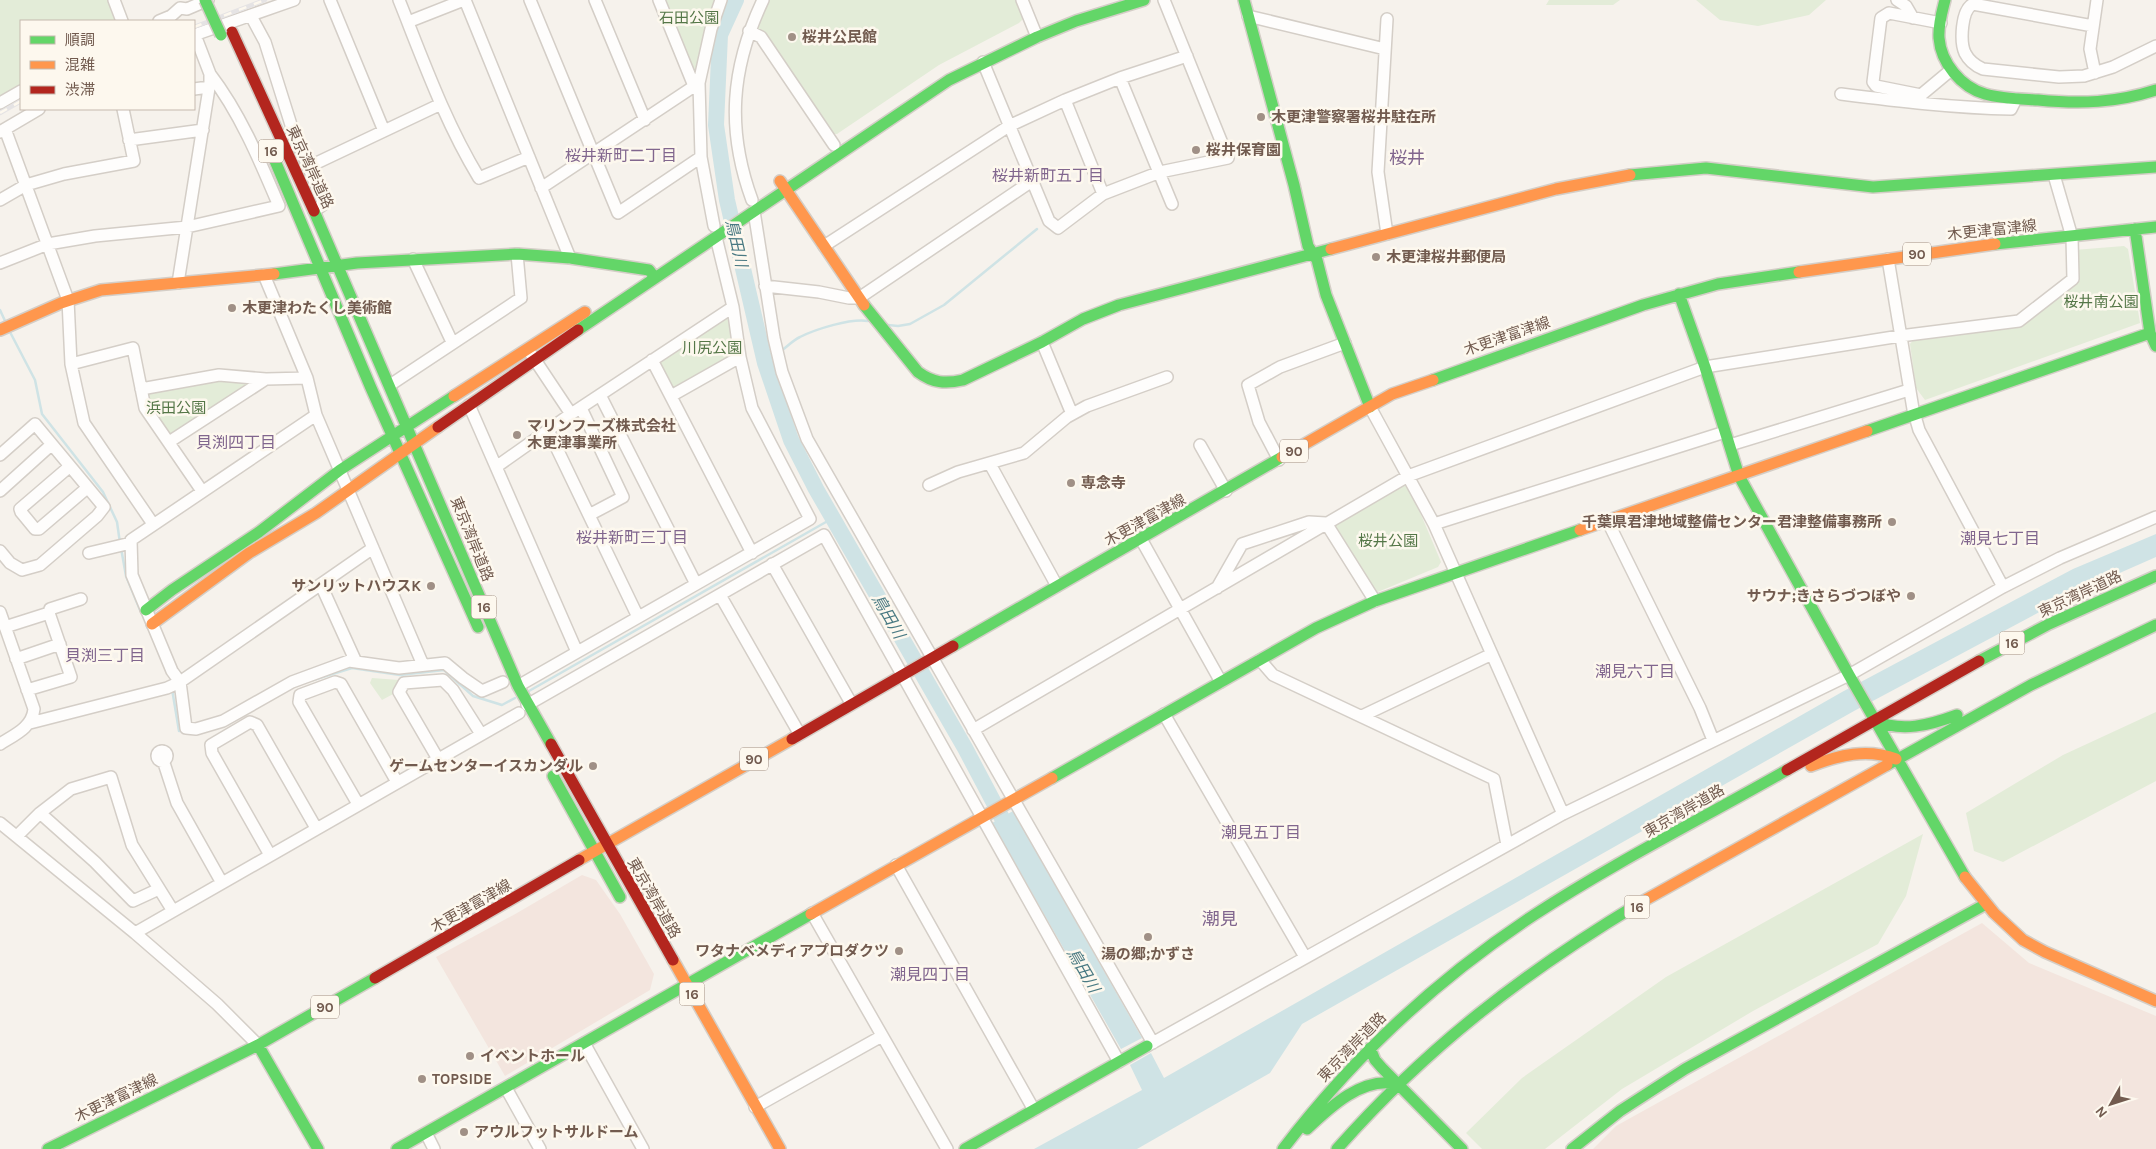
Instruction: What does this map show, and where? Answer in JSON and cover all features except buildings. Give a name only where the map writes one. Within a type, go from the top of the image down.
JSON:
[{"type":"main road","name":"東京湾岸道路","points":[[207,0],[226,33],[314,211],[415,442],[513,693],[523,713],[607,844],[679,988],[748,1109],[780,1149]]},
{"type":"main road","points":[[146,610],[172,590],[259,532],[340,470],[408,427],[532,355],[783,185],[919,100],[1035,32],[1072,12],[1110,0]]},
{"type":"main road","points":[[783,185],[834,145],[945,72],[976,54],[1035,32],[1144,0]]},
{"type":"main road","points":[[1244,0],[1294,185],[1308,246],[1317,260],[1326,295],[1370,407]]},
{"type":"main road","points":[[1945,0],[1939,38],[1943,56],[1951,70],[1964,84],[1984,94],[2083,105],[2111,102],[2156,90]]},
{"type":"main road","name":"東京湾岸道路","points":[[225,16],[228,51]]},
{"type":"main road","name":"東京湾岸道路","points":[[268,145],[393,436],[482,636]]},
{"type":"main road","points":[[783,185],[859,298],[918,372],[927,379],[949,383],[963,380],[1042,342],[1083,318],[1119,305],[1556,189],[1645,172],[1706,168],[1873,187],[2156,167]]},
{"type":"main road","name":"木更津富津線","points":[[931,658],[1226,491],[1392,394],[1416,384],[1643,305],[1718,284],[1955,248],[2156,227]]},
{"type":"main road","points":[[2135,229],[2150,332],[2156,346]]},
{"type":"main road","points":[[0,330],[68,300],[101,290],[264,275],[337,265],[517,254],[570,258],[652,274]]},
{"type":"main road","points":[[1679,294],[1705,367],[1739,476],[1896,760],[1970,885],[1986,904],[2023,940],[2045,952],[2156,1001]]},
{"type":"main road","points":[[398,1149],[1316,628],[1375,601],[1455,572],[1739,476],[2150,332]]},
{"type":"main road","points":[[152,624],[249,553],[316,513],[469,405],[532,355]]},
{"type":"main road","name":"東京湾岸道路","points":[[1283,1149],[1328,1093],[1370,1048],[1443,982],[1519,926],[1581,887],[1999,650],[2049,624],[2156,576]]},
{"type":"main road","name":"16","points":[[1336,1149],[1397,1084],[1481,1010],[1572,945],[1660,893],[2039,680],[2156,625]]},
{"type":"main road","name":"90","points":[[902,675],[931,658]]},
{"type":"main road","name":"木更津富津線","points":[[48,1149],[258,1045],[902,675]]},
{"type":"main road","name":"東京湾岸道路","points":[[501,677],[513,693]]},
{"type":"main road","points":[[1874,720],[1882,725],[1897,727],[1940,721],[2039,680]]},
{"type":"main road","points":[[1729,802],[1811,766],[1835,758],[1875,753],[1886,754],[1896,760]]},
{"type":"main road","name":"東京湾岸道路","points":[[548,768],[624,903]]},
{"type":"main road","points":[[1572,1149],[1620,1111],[1685,1069],[1986,904]]},
{"type":"main road","points":[[965,1149],[1150,1044]]},
{"type":"main road","points":[[258,1045],[318,1149]]},
{"type":"main road","points":[[1370,1048],[1375,1060],[1462,1149]]},
{"type":"main road","points":[[1290,1149],[1312,1124],[1348,1096],[1382,1081],[1387,1080],[1397,1084]]},
{"type":"street","points":[[114,0],[122,20]]},
{"type":"street","points":[[161,20],[171,16],[178,4],[187,8],[207,0]]},
{"type":"street","points":[[195,35],[294,0]]},
{"type":"street","points":[[330,0],[384,131]]},
{"type":"street","points":[[399,0],[441,104],[466,156],[479,178],[529,157]]},
{"type":"street","points":[[408,22],[465,0],[570,258]]},
{"type":"street","points":[[530,0],[618,213],[701,157]]},
{"type":"street","points":[[595,0],[645,120]]},
{"type":"street","points":[[659,0],[696,85]]},
{"type":"street","points":[[721,0],[696,85],[701,157],[715,232],[733,307],[740,357],[752,408],[820,537]]},
{"type":"street","points":[[763,0],[743,49],[737,84],[735,116],[738,148],[753,206],[765,286],[782,372],[807,439],[1150,1044],[1563,814],[1849,675],[2003,587],[2060,558],[2156,518]]},
{"type":"street","points":[[1022,0],[1035,32]]},
{"type":"street","points":[[983,62],[1049,221],[1058,228],[1103,194],[1160,172],[1228,158],[1164,0]]},
{"type":"street","points":[[1897,0],[1906,6],[1913,18]]},
{"type":"street","points":[[2095,73],[2090,50],[2098,0]]},
{"type":"street","points":[[2093,26],[1972,4],[1966,10],[1962,37],[1965,54],[1976,66],[1983,69],[2058,76],[2095,73],[2156,46]]},
{"type":"street","points":[[1940,23],[1889,14],[1883,15],[1881,18],[1873,82],[1876,86],[1921,96],[1951,70]]},
{"type":"street","points":[[251,16],[265,42],[292,128],[324,204],[314,211]]},
{"type":"street","points":[[1248,16],[1385,49]]},
{"type":"street","points":[[1387,19],[1378,172],[1387,234]]},
{"type":"street","points":[[749,31],[761,37],[834,145]]},
{"type":"street","points":[[0,263],[48,244],[95,236],[187,227],[280,206],[252,145],[223,91],[210,74],[195,37]]},
{"type":"street","points":[[824,246],[1009,126],[1065,100],[1120,78],[1187,56]]},
{"type":"street","points":[[178,283],[203,130],[210,74]]},
{"type":"street","points":[[1120,78],[1172,204]]},
{"type":"street","points":[[541,188],[594,155],[696,85]]},
{"type":"street","points":[[195,89],[209,87]]},
{"type":"street","points":[[0,104],[20,92]]},
{"type":"street","points":[[1841,94],[1922,104],[1998,109],[2011,109],[2016,99]]},
{"type":"street","points":[[1065,100],[1103,194]]},
{"type":"street","points":[[308,167],[441,104]]},
{"type":"street","points":[[37,110],[2,130],[26,184],[68,300],[71,364],[84,423],[153,524]]},
{"type":"street","points":[[0,200],[26,184],[64,174],[134,162],[123,110]]},
{"type":"street","points":[[129,140],[203,130]]},
{"type":"street","points":[[973,730],[1408,476],[1705,367],[1900,336],[2019,321],[2073,279],[2072,237],[2054,175]]},
{"type":"street","points":[[765,286],[859,298],[1032,181]]},
{"type":"street","points":[[390,385],[452,342],[521,298],[517,254]]},
{"type":"street","points":[[414,259],[452,342]]},
{"type":"street","points":[[1888,259],[1909,390],[1919,430],[2003,587]]},
{"type":"street","points":[[264,275],[307,378],[316,415],[423,665]]},
{"type":"street","points":[[496,466],[733,307]]},
{"type":"street","points":[[1042,342],[1072,414]]},
{"type":"street","points":[[1279,460],[1259,422],[1248,385],[1280,367],[1344,343]]},
{"type":"street","points":[[71,364],[133,348],[145,408],[202,491]]},
{"type":"street","points":[[532,355],[576,411],[623,497],[589,515]]},
{"type":"street","points":[[671,396],[740,357]]},
{"type":"street","points":[[652,360],[752,553]]},
{"type":"street","points":[[141,389],[219,375],[266,379],[307,378]]},
{"type":"street","points":[[929,485],[958,472],[1024,453],[1072,414],[1087,406],[1167,377]]},
{"type":"street","points":[[169,442],[266,379]]},
{"type":"street","points":[[1730,446],[1909,390]]},
{"type":"street","points":[[600,395],[696,584]]},
{"type":"street","points":[[469,405],[577,652]]},
{"type":"street","points":[[1370,407],[1434,524],[1563,814]]},
{"type":"street","points":[[316,415],[131,540],[132,575],[172,671],[180,682],[186,728],[196,729],[223,721],[292,682],[349,661],[399,668],[445,662],[482,691],[501,677]]},
{"type":"street","points":[[0,455],[35,424],[104,508],[40,565],[22,570],[10,563],[0,551]]},
{"type":"street","points":[[548,430],[638,617]]},
{"type":"street","points":[[1434,524],[1725,432]]},
{"type":"street","points":[[0,491],[51,445]]},
{"type":"street","points":[[1200,445],[1226,491]]},
{"type":"street","points":[[990,464],[1057,586]]},
{"type":"street","points":[[69,467],[20,509],[35,529],[39,529],[87,488]]},
{"type":"street","points":[[513,693],[577,652],[810,519]]},
{"type":"street","points":[[1607,520],[1700,708],[1713,740]]},
{"type":"street","points":[[1217,589],[1242,544],[1309,522],[1326,523]]},
{"type":"street","points":[[1326,523],[1375,601]]},
{"type":"street","points":[[135,933],[481,734],[523,713],[772,564],[824,535],[982,817],[1122,1060]]},
{"type":"street","points":[[1141,538],[1221,682]]},
{"type":"street","points":[[89,553],[131,543]]},
{"type":"street","points":[[0,744],[30,723],[167,688],[180,682],[373,548]]},
{"type":"street","points":[[772,564],[851,703]]},
{"type":"street","points":[[321,585],[356,662]]},
{"type":"street","points":[[720,595],[799,733]]},
{"type":"street","points":[[5,627],[49,613],[50,609],[59,604],[81,598]]},
{"type":"street","points":[[0,612],[34,710],[33,719],[30,723]]},
{"type":"street","points":[[27,690],[71,677],[49,613]]},
{"type":"street","points":[[16,659],[60,644]]},
{"type":"street","points":[[1362,716],[1492,654]]},
{"type":"street","points":[[1260,660],[1273,675],[1494,779],[1507,845]]},
{"type":"street","points":[[438,759],[398,692],[404,683],[443,680],[453,690],[481,734]]},
{"type":"street","points":[[358,804],[299,702],[300,695],[335,682],[341,684],[397,782]]},
{"type":"street","points":[[1164,714],[1305,957]]},
{"type":"street","points":[[270,855],[212,753],[211,745],[250,722],[257,726],[316,828]]},
{"type":"street","points":[[163,760],[177,803],[222,883]]},
{"type":"street","points":[[17,836],[40,813],[71,789],[111,777],[132,844],[172,911]]},
{"type":"street","points":[[40,813],[95,862],[133,901],[159,889]]},
{"type":"street","points":[[0,823],[135,933],[217,1004],[258,1045]]},
{"type":"street","points":[[896,865],[1034,1110]]},
{"type":"street","points":[[812,913],[946,1149]]},
{"type":"street","points":[[748,1109],[882,1036]]},
{"type":"street","points":[[584,1043],[643,1149]]},
{"type":"street","points":[[506,1088],[540,1149]]},
{"type":"street","points":[[426,1133],[434,1149]]},
{"type":"shaded area","points":[[582,875],[596,880],[620,914],[654,974],[650,990],[505,1076],[436,957]]},
{"type":"shaded area","points":[[1982,923],[2029,963],[2156,1016],[2156,1149],[1593,1149],[1616,1126]]},
{"type":"green space","points":[[0,0],[110,0],[118,20],[20,20],[20,89],[0,102]]},
{"type":"green space","name":"石田公園","points":[[664,0],[716,0],[704,32],[695,81]]},
{"type":"green space","points":[[767,0],[1016,0],[1023,19],[1019,23],[939,65],[837,134],[832,134],[756,27]]},
{"type":"green space","points":[[1549,0],[1620,0],[1613,5],[1546,5]]},
{"type":"green space","points":[[1696,0],[1826,0],[1809,15],[1758,26],[1720,20]]},
{"type":"green space","name":"桜井南公園","points":[[2124,246],[2128,249],[2140,323],[1925,400],[1916,388],[1910,344],[1914,339],[2020,323],[2075,280],[2074,250]]},
{"type":"green space","name":"川尻公園","points":[[724,318],[728,318],[734,354],[672,390],[658,362]]},
{"type":"green space","name":"浜田公園","points":[[222,379],[251,383],[173,435],[169,435],[148,407],[146,395],[149,391]]},
{"type":"green space","name":"桜井公園","points":[[1405,483],[1414,498],[1441,562],[1438,567],[1373,594],[1330,526]]},
{"type":"green space","points":[[372,678],[399,680],[395,693],[382,700],[370,683]]},
{"type":"green space","points":[[2156,712],[2156,781],[2003,862],[1974,851],[1966,813],[2063,755]]},
{"type":"green space","points":[[1923,834],[1906,896],[1878,944],[1753,1011],[1622,1089],[1545,1149],[1482,1149],[1466,1133],[1522,1078],[1666,977]]},
{"type":"water","points":[[2156,534],[2156,557],[2081,590],[1854,711],[1302,1024],[1270,1073],[1137,1149],[1034,1149],[1142,1090],[1130,1065],[1151,1053],[1164,1078],[1842,692],[2073,569]]},
{"type":"water","points":[[1013,811],[1142,1038],[1121,1049],[992,823]]},
{"type":"waterway","name":"鳥田川","points":[[736,0],[720,35],[716,125],[727,200],[765,363],[791,440],[816,489],[965,748],[1012,837]]},
{"type":"waterway","points":[[888,325],[910,324],[944,305],[1037,229]]},
{"type":"waterway","points":[[0,310],[6,323]]},
{"type":"waterway","points":[[781,351],[797,338],[815,331],[852,321],[868,321]]},
{"type":"waterway","points":[[10,332],[35,380],[42,414],[103,492],[117,522],[120,543]]},
{"type":"waterway","points":[[765,363],[774,356]]},
{"type":"waterway","points":[[529,691],[833,518]]},
{"type":"waterway","points":[[121,548],[126,576],[140,610]]},
{"type":"waterway","points":[[313,680],[352,668],[400,675],[444,670],[473,696],[502,705],[515,698]]},
{"type":"waterway","points":[[172,689],[179,731],[183,731]]},
{"type":"railway","points":[[195,27],[265,0]]},
{"type":"railway","points":[[0,113],[20,102]]},
{"type":"traffic: fast","points":[[205,0],[221,35]]},
{"type":"traffic: fast","points":[[578,330],[949,80],[1037,37],[1076,21],[1144,0]]},
{"type":"traffic: fast","points":[[1244,0],[1294,185],[1308,246],[1317,260],[1326,295],[1370,407]]},
{"type":"traffic: fast","points":[[1945,0],[1940,19],[1939,33],[1944,56],[1948,65],[1960,80],[1976,91],[2005,98],[2083,102],[2127,98],[2156,90]]},
{"type":"traffic: fast","points":[[273,156],[371,388],[478,627]]},
{"type":"traffic: fast","points":[[1630,175],[1706,168],[1873,187],[2156,167]]},
{"type":"traffic: fast","points":[[314,211],[518,686],[551,744]]},
{"type":"traffic: fast","points":[[1995,244],[2156,227]]},
{"type":"traffic: fast","points":[[2135,229],[2150,333],[2156,346]]},
{"type":"traffic: fast","points":[[864,305],[918,372],[939,382],[950,382],[963,380],[1042,342],[1083,319],[1119,305],[1331,249]]},
{"type":"traffic: fast","points":[[274,274],[357,263],[517,254],[570,258],[649,270],[655,278]]},
{"type":"traffic: fast","points":[[1433,380],[1643,305],[1718,284],[1799,272]]},
{"type":"traffic: fast","points":[[1679,294],[1705,367],[1739,476],[1849,675],[1965,877]]},
{"type":"traffic: fast","points":[[1867,431],[2150,333]]},
{"type":"traffic: fast","points":[[146,610],[172,590],[259,532],[340,470],[454,396]]},
{"type":"traffic: fast","points":[[953,646],[1282,457]]},
{"type":"traffic: fast","points":[[1052,778],[1316,628],[1375,601],[1580,530]]},
{"type":"traffic: fast","points":[[1979,661],[2049,624],[2156,576]]},
{"type":"traffic: fast","points":[[1887,765],[2031,685],[2156,625]]},
{"type":"traffic: fast","points":[[1874,720],[1884,724],[1905,727],[1936,722],[1957,715]]},
{"type":"traffic: fast","points":[[1283,1149],[1310,1115],[1368,1051],[1430,993],[1498,940],[1534,915],[1596,877],[1787,770]]},
{"type":"traffic: fast","points":[[553,776],[620,897]]},
{"type":"traffic: fast","points":[[1337,1149],[1406,1078],[1478,1014],[1555,957],[1638,904]]},
{"type":"traffic: fast","points":[[1572,1149],[1620,1111],[1685,1069],[1986,904]]},
{"type":"traffic: fast","points":[[397,1149],[811,914]]},
{"type":"traffic: fast","points":[[48,1149],[258,1045],[375,978]]},
{"type":"traffic: fast","points":[[258,1045],[318,1149]]},
{"type":"traffic: fast","points":[[965,1149],[1147,1046]]},
{"type":"traffic: fast","points":[[1370,1048],[1375,1060],[1382,1068],[1462,1149]]},
{"type":"traffic: fast","points":[[1307,1129],[1348,1095],[1372,1085],[1384,1083],[1397,1084]]},
{"type":"traffic: slow","points":[[1331,249],[1556,189],[1630,175]]},
{"type":"traffic: slow","points":[[780,181],[864,305]]},
{"type":"traffic: slow","points":[[1799,272],[1995,244]]},
{"type":"traffic: slow","points":[[0,330],[61,303],[101,290],[274,274]]},
{"type":"traffic: slow","points":[[454,396],[585,312]]},
{"type":"traffic: slow","points":[[1282,457],[1392,394],[1433,380]]},
{"type":"traffic: slow","points":[[152,624],[249,553],[316,513],[438,427]]},
{"type":"traffic: slow","points":[[1580,530],[1867,431]]},
{"type":"traffic: slow","points":[[579,860],[792,739]]},
{"type":"traffic: slow","points":[[1811,766],[1843,756],[1864,753],[1896,759]]},
{"type":"traffic: slow","points":[[1638,904],[1887,765]]},
{"type":"traffic: slow","points":[[811,914],[1052,778]]},
{"type":"traffic: slow","points":[[1965,877],[1994,913],[2023,940],[2045,952],[2156,1001]]},
{"type":"traffic: slow","points":[[673,960],[780,1149]]},
{"type":"traffic: jam","points":[[232,32],[314,211]]},
{"type":"traffic: jam","points":[[438,427],[578,330]]},
{"type":"traffic: jam","points":[[792,739],[953,646]]},
{"type":"traffic: jam","points":[[1787,770],[1979,661]]},
{"type":"traffic: jam","points":[[551,744],[673,960]]},
{"type":"traffic: jam","points":[[375,978],[579,860]]},
{"type":"place","name":"桜井公民館","points":[[792,37]]},
{"type":"place","name":"木更津警察署桜井駐在所","points":[[1261,117]]},
{"type":"place","name":"桜井保育園","points":[[1196,150]]},
{"type":"place","name":"木更津桜井郵便局","points":[[1376,257]]},
{"type":"place","name":"木更津わたくし美術館","points":[[232,308]]},
{"type":"place","name":"マリンフーズ株式会社 木更津事業所","points":[[517,435]]},
{"type":"place","name":"専念寺","points":[[1071,483]]},
{"type":"place","name":"千葉県君津地域整備センター君津整備事務所","points":[[1892,522]]},
{"type":"place","name":"サンリットハウスK","points":[[431,586]]},
{"type":"place","name":"サウナ;きさらづつぼや","points":[[1911,596]]},
{"type":"place","name":"ゲームセンターイスカンダル","points":[[593,766]]},
{"type":"place","name":"湯の郷;かずさ","points":[[1148,937]]},
{"type":"place","name":"ワタナベメディアプロダクツ","points":[[899,951]]},
{"type":"place","name":"イベントホール","points":[[470,1056]]},
{"type":"place","name":"TOPSIDE","points":[[422,1079]]},
{"type":"place","name":"アウルフットサルドーム","points":[[464,1132]]},
{"type":"district","name":"桜井新町二丁目","points":[[621,155]]},
{"type":"district","name":"桜井","points":[[1407,158]]},
{"type":"district","name":"桜井新町五丁目","points":[[1048,175]]},
{"type":"district","name":"貝渕四丁目","points":[[236,442]]},
{"type":"district","name":"桜井新町三丁目","points":[[632,537]]},
{"type":"district","name":"潮見七丁目","points":[[2000,538]]},
{"type":"district","name":"貝渕三丁目","points":[[105,655]]},
{"type":"district","name":"潮見六丁目","points":[[1635,671]]},
{"type":"district","name":"潮見五丁目","points":[[1261,832]]},
{"type":"district","name":"潮見","points":[[1220,919]]},
{"type":"district","name":"潮見四丁目","points":[[930,974]]}]
